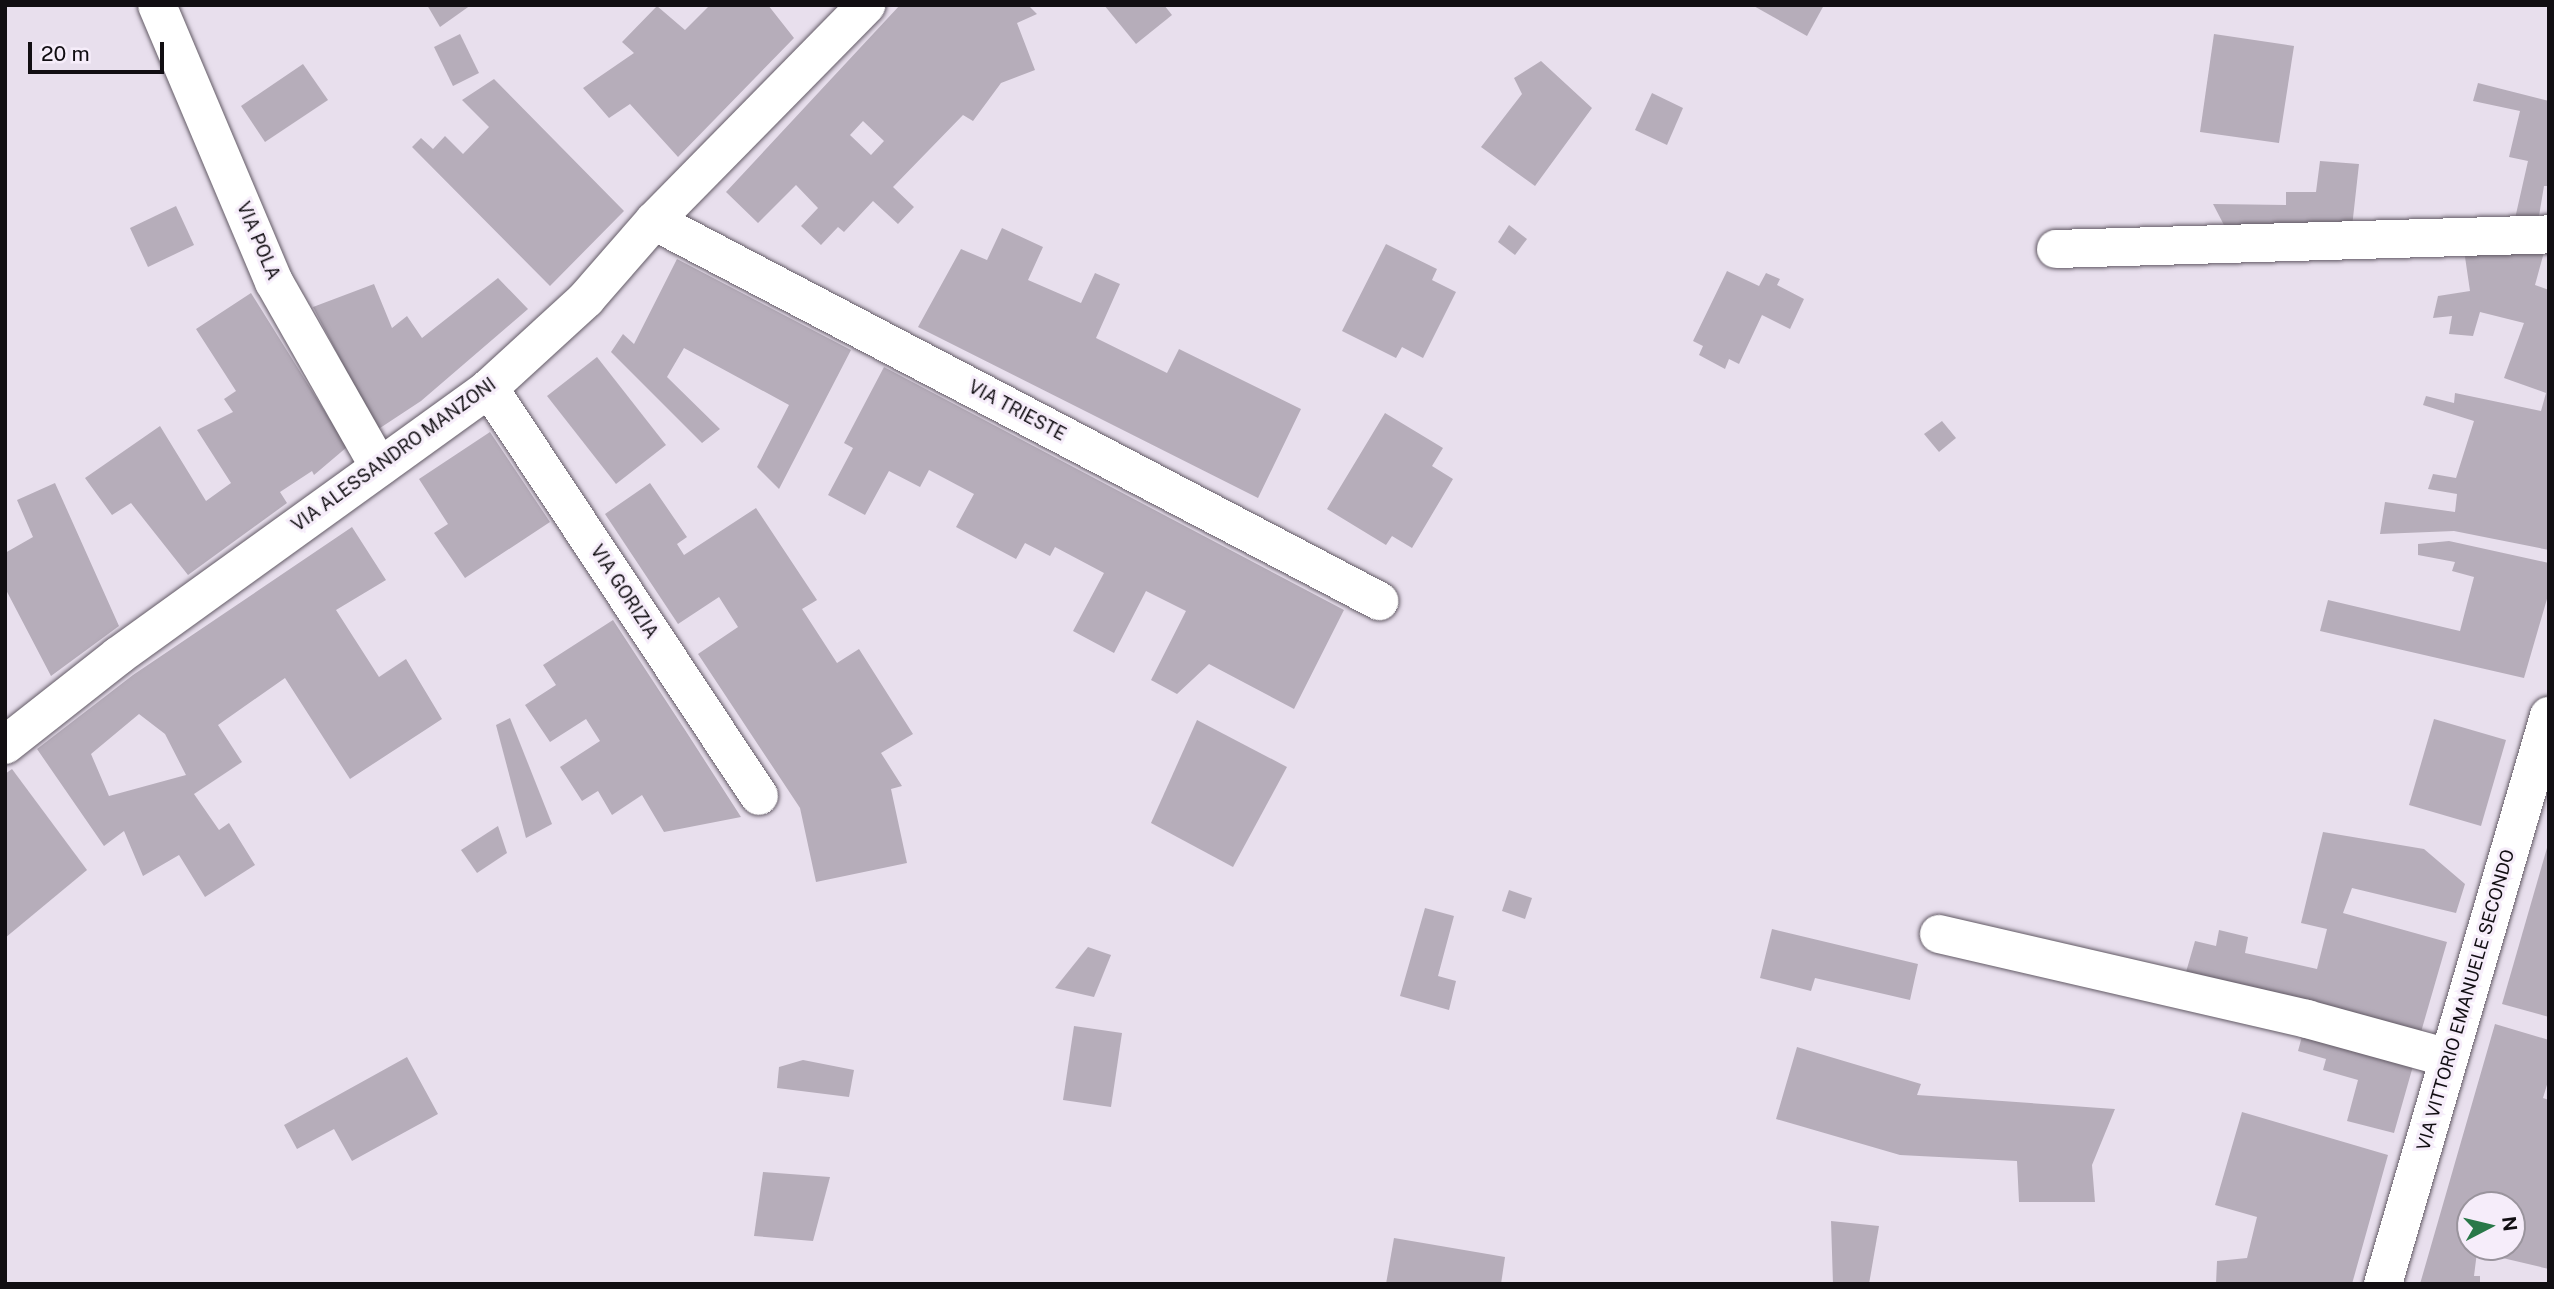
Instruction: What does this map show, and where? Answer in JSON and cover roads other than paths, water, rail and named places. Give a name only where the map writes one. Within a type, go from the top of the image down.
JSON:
[{"type":"street","name":"VIA POLA","points":[[158,5],[274,282],[379,467]]},
{"type":"street","name":"VIA ALESSANDRO MANZONI","points":[[5,745],[118,656],[489,388],[586,299],[654,221],[866,5]]},
{"type":"street","name":"VIA TRIESTE","points":[[654,221],[1379,601]]},
{"type":"street","points":[[2056,249],[2549,234]]},
{"type":"street","name":"VIA GORIZIA","points":[[489,388],[759,796]]},
{"type":"street","name":"VIA VITTORIO EMANUELE SECONDO","points":[[2384,1284],[2549,716]]},
{"type":"street","points":[[1939,934],[2307,1019],[2449,1058]]}]
